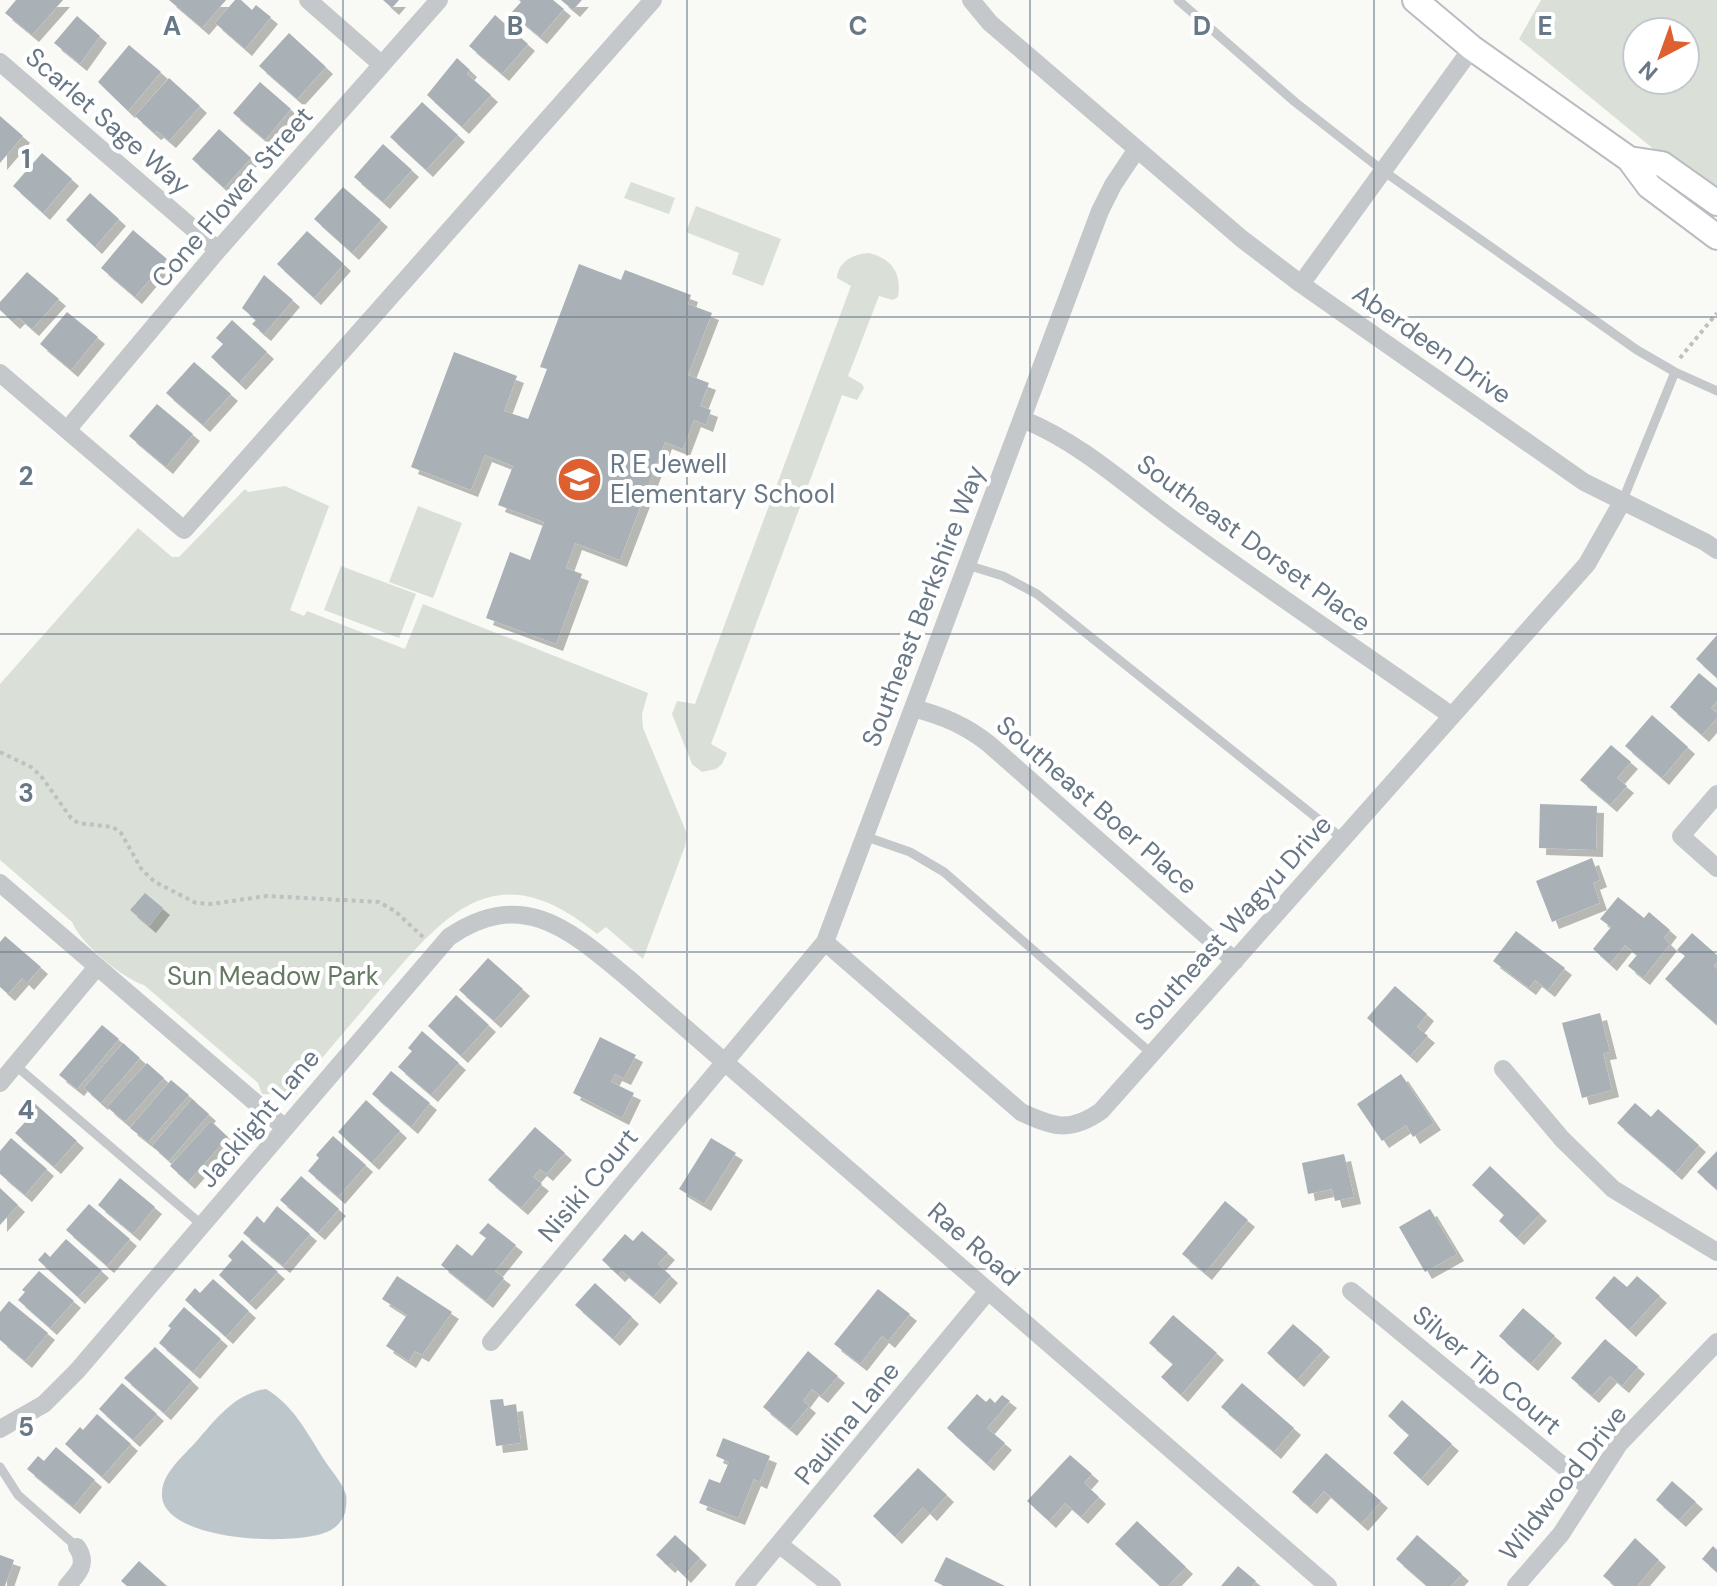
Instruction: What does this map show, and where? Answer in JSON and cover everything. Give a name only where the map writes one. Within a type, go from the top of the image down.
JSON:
[{"type":"main road","points":[[1415,0],[1472,48],[1629,159],[1649,186],[1717,237]]},
{"type":"main road","points":[[1629,159],[1662,164],[1717,203]]},
{"type":"street","points":[[308,0],[381,64]]},
{"type":"street","name":"Cone Flower Street","points":[[67,430],[218,250],[439,0]]},
{"type":"street","points":[[0,373],[184,530],[653,0]]},
{"type":"street","name":"Aberdeen Drive","points":[[971,0],[990,23],[1242,239],[1301,284],[1584,482],[1717,550]]},
{"type":"street","points":[[1301,284],[1472,48]]},
{"type":"street","name":"Scarlet Sage Way","points":[[0,62],[218,250]]},
{"type":"street","name":"Southeast Berkshire Way","points":[[725,1062],[825,942],[1100,211],[1137,149]]},
{"type":"street","name":"Southeast Dorset Place","points":[[1022,419],[1050,430],[1090,454],[1184,528],[1452,716]]},
{"type":"street","name":"Southeast Wagyu Drive","points":[[825,942],[1021,1112],[1042,1122],[1063,1126],[1085,1123],[1101,1111],[1587,564],[1622,502]]},
{"type":"street","name":"Southeast Boer Place","points":[[913,708],[966,726],[989,744],[1235,961]]},
{"type":"street","points":[[1717,794],[1681,836],[1717,868]]},
{"type":"street","points":[[0,883],[285,1128]]},
{"type":"street","name":"Jacklight Lane","points":[[0,1429],[44,1404],[77,1371],[449,937],[469,923],[490,916],[518,914],[544,919],[584,942]]},
{"type":"street","name":"Rae Road","points":[[584,942],[1328,1586]]},
{"type":"street","points":[[0,1083],[97,967]]},
{"type":"street","name":"Nisiki Court","points":[[491,1342],[725,1062]]},
{"type":"street","points":[[1503,1069],[1562,1139],[1613,1189],[1717,1252]]},
{"type":"street","name":"Paulina Lane","points":[[744,1586],[988,1291]]},
{"type":"street","name":"Silver Tip Court","points":[[1351,1291],[1590,1488]]},
{"type":"street","name":"Wildwood Drive","points":[[1516,1586],[1561,1534],[1619,1444],[1717,1342]]},
{"type":"street","points":[[780,1545],[832,1586]]},
{"type":"street","points":[[67,1586],[82,1569],[83,1555],[77,1547]]},
{"type":"lane","points":[[1178,0],[1295,102],[1382,170],[1596,322],[1675,372],[1717,391]]},
{"type":"lane","points":[[1622,502],[1675,372]]},
{"type":"lane","points":[[967,565],[1003,576],[1037,594],[1343,839]]},
{"type":"lane","points":[[864,836],[910,852],[944,872],[1152,1054]]},
{"type":"lane","points":[[15,1065],[202,1225]]},
{"type":"lane","points":[[0,1467],[18,1495],[77,1547]]},
{"type":"path","points":[[1675,372],[1680,358],[1717,313]]},
{"type":"path","points":[[0,752],[31,767],[41,776],[71,818],[78,823],[113,827],[121,833],[142,870],[173,893],[196,903],[211,904],[267,896],[379,902],[395,911],[437,950]]},
{"type":"green space","points":[[1541,0],[1717,0],[1717,201],[1519,39]]},
{"type":"green space","points":[[631,182],[675,198],[669,214],[624,198]]},
{"type":"green space","points":[[696,206],[781,239],[763,286],[732,274],[739,253],[686,232]]},
{"type":"green space","points":[[869,253],[884,259],[894,268],[898,297],[893,300],[879,296],[848,376],[864,388],[857,400],[842,395],[711,744],[727,753],[716,769],[702,772],[692,764],[672,714],[677,701],[695,704],[851,286],[837,278],[840,267],[857,255]]},
{"type":"green space","name":"Sun Meadow Park","points":[[285,486],[329,506],[290,610],[304,616],[307,611],[405,649],[423,604],[648,693],[642,714],[643,728],[687,834],[643,959],[606,927],[597,934],[563,911],[533,898],[505,895],[480,900],[456,913],[409,956],[302,1082],[296,1095],[262,1094],[258,1083],[144,985],[103,959],[72,922],[0,860],[0,684],[138,528],[172,557],[179,557],[245,489],[248,492]]},
{"type":"green space","points":[[418,506],[462,523],[433,598],[389,582]]},
{"type":"green space","points":[[341,566],[416,594],[399,638],[324,610]]},
{"type":"shaded area","points":[[266,1389],[285,1404],[301,1423],[345,1491],[342,1519],[329,1531],[289,1539],[233,1536],[205,1531],[182,1522],[167,1509],[162,1493],[169,1472],[226,1409],[245,1396]]},
{"type":"building","points":[[16,0],[63,0],[32,35],[5,13]]},
{"type":"building","points":[[169,0],[226,0],[202,28]]},
{"type":"building","points":[[235,0],[241,0],[252,10],[256,5],[271,17],[245,49],[215,23]]},
{"type":"building","points":[[383,0],[399,0],[392,8]]},
{"type":"building","points":[[519,0],[553,0],[564,9],[540,37],[511,13],[521,2]]},
{"type":"building","points":[[561,0],[582,0],[573,10]]},
{"type":"building","points":[[495,15],[528,44],[502,74],[469,46]]},
{"type":"building","points":[[77,16],[100,36],[80,64],[54,43]]},
{"type":"building","points":[[289,33],[326,67],[297,99],[259,66]]},
{"type":"building","points":[[129,45],[161,72],[128,111],[98,82]]},
{"type":"building","points":[[457,58],[470,70],[467,74],[491,95],[462,127],[427,95]]},
{"type":"building","points":[[169,78],[200,106],[169,141],[157,131],[154,133],[135,116]]},
{"type":"building","points":[[260,82],[291,109],[265,140],[233,113]]},
{"type":"building","points":[[422,102],[458,135],[426,170],[390,137]]},
{"type":"building","points":[[0,116],[23,136],[0,163]]},
{"type":"building","points":[[219,129],[251,158],[224,188],[192,159]]},
{"type":"building","points":[[383,144],[412,170],[383,202],[354,177]]},
{"type":"building","points":[[42,153],[72,179],[43,213],[13,186]]},
{"type":"building","points":[[343,187],[381,220],[352,253],[314,219]]},
{"type":"building","points":[[90,193],[119,219],[95,247],[66,220]]},
{"type":"building","points":[[133,230],[167,259],[135,297],[101,268]]},
{"type":"building","points":[[307,231],[344,264],[314,298],[277,264]]},
{"type":"building","points":[[579,264],[621,280],[625,270],[691,295],[688,304],[712,313],[688,375],[709,383],[700,406],[711,410],[706,425],[694,420],[683,449],[665,442],[620,560],[575,543],[566,568],[582,574],[556,644],[486,618],[510,552],[530,560],[544,522],[498,505],[513,466],[485,455],[471,490],[411,467],[454,352],[517,376],[504,411],[528,419],[547,369],[540,367]]},
{"type":"building","points":[[27,272],[59,299],[32,329],[18,317],[13,322],[0,310],[0,302]]},
{"type":"building","points":[[264,275],[293,300],[264,334],[252,324],[256,320],[242,308]]},
{"type":"building","points":[[67,312],[98,337],[71,370],[40,344]]},
{"type":"building","points":[[232,320],[267,352],[239,383],[211,357],[223,344],[216,338]]},
{"type":"building","points":[[194,362],[231,394],[203,425],[166,393]]},
{"type":"building","points":[[157,404],[193,434],[166,467],[129,436]]},
{"type":"building","points":[[1717,635],[1717,678],[1696,659]]},
{"type":"building","points":[[1699,673],[1717,688],[1717,701],[1711,708],[1717,713],[1717,718],[1702,735],[1670,707]]},
{"type":"building","points":[[1652,715],[1688,747],[1662,778],[1625,746]]},
{"type":"building","points":[[1611,745],[1631,762],[1617,778],[1627,786],[1610,805],[1580,780]]},
{"type":"building","points":[[1540,804],[1597,806],[1596,850],[1539,848]]},
{"type":"building","points":[[1592,858],[1600,880],[1593,883],[1600,903],[1552,922],[1536,881]]},
{"type":"building","points":[[145,893],[163,908],[149,926],[130,910]]},
{"type":"building","points":[[1618,897],[1644,918],[1649,912],[1670,930],[1664,938],[1670,944],[1643,978],[1628,966],[1637,955],[1625,945],[1610,964],[1593,949],[1611,927],[1600,919]]},
{"type":"building","points":[[1516,931],[1565,968],[1548,990],[1535,980],[1529,988],[1493,961]]},
{"type":"building","points":[[1692,933],[1717,955],[1714,966],[1717,969],[1717,1025],[1665,979],[1685,956],[1677,950]]},
{"type":"building","points":[[5,936],[41,967],[27,983],[22,978],[8,994],[0,987],[0,942]]},
{"type":"building","points":[[488,958],[523,989],[494,1021],[459,990]]},
{"type":"building","points":[[1395,986],[1427,1014],[1417,1027],[1428,1036],[1410,1056],[1367,1018]]},
{"type":"building","points":[[456,995],[489,1025],[461,1056],[428,1026]]},
{"type":"building","points":[[1600,1013],[1610,1052],[1603,1053],[1612,1090],[1582,1098],[1562,1023]]},
{"type":"building","points":[[102,1025],[119,1039],[77,1089],[59,1075]]},
{"type":"building","points":[[422,1031],[459,1063],[431,1095],[398,1067],[412,1051],[408,1048]]},
{"type":"building","points":[[600,1037],[636,1055],[624,1078],[615,1074],[611,1082],[634,1093],[622,1118],[573,1093]]},
{"type":"building","points":[[123,1043],[140,1058],[101,1103],[84,1088]]},
{"type":"building","points":[[147,1063],[164,1078],[125,1122],[107,1107]]},
{"type":"building","points":[[391,1071],[430,1103],[411,1127],[372,1094]]},
{"type":"building","points":[[1401,1074],[1434,1123],[1413,1137],[1406,1125],[1382,1141],[1357,1104]]},
{"type":"building","points":[[171,1080],[189,1095],[148,1142],[130,1128]]},
{"type":"building","points":[[192,1099],[209,1114],[169,1161],[152,1146]]},
{"type":"building","points":[[366,1100],[400,1131],[372,1163],[338,1132]]},
{"type":"building","points":[[32,1101],[77,1141],[54,1167],[15,1133],[27,1120],[20,1114]]},
{"type":"building","points":[[1635,1103],[1651,1117],[1658,1109],[1699,1145],[1675,1173],[1617,1123]]},
{"type":"building","points":[[211,1121],[228,1137],[188,1182],[170,1166]]},
{"type":"building","points":[[535,1127],[565,1153],[546,1174],[540,1169],[533,1177],[542,1184],[521,1208],[488,1180]]},
{"type":"building","points":[[333,1136],[366,1165],[338,1197],[308,1171],[319,1158],[316,1155]]},
{"type":"building","points":[[11,1138],[47,1169],[25,1195],[0,1174],[0,1151]]},
{"type":"building","points":[[711,1138],[736,1153],[704,1204],[679,1189]]},
{"type":"building","points":[[1717,1151],[1717,1188],[1716,1189],[1697,1172]]},
{"type":"building","points":[[1344,1154],[1354,1197],[1335,1201],[1332,1189],[1308,1194],[1302,1163]]},
{"type":"building","points":[[1490,1166],[1540,1214],[1517,1238],[1499,1221],[1504,1215],[1472,1185]]},
{"type":"building","points":[[301,1176],[339,1209],[318,1233],[280,1200]]},
{"type":"building","points":[[120,1178],[155,1207],[133,1234],[98,1205]]},
{"type":"building","points":[[0,1188],[18,1205],[0,1225]]},
{"type":"building","points":[[1225,1201],[1248,1220],[1205,1273],[1182,1254]]},
{"type":"building","points":[[89,1204],[130,1239],[107,1266],[66,1230]]},
{"type":"building","points":[[277,1206],[310,1234],[283,1266],[243,1233],[257,1216],[264,1223]]},
{"type":"building","points":[[1430,1209],[1457,1254],[1425,1272],[1399,1227]]},
{"type":"building","points":[[488,1223],[516,1245],[495,1271],[504,1278],[486,1301],[441,1265],[457,1244],[472,1256],[486,1238],[479,1233]]},
{"type":"building","points":[[642,1231],[668,1253],[658,1264],[671,1276],[653,1297],[622,1271],[618,1275],[602,1260],[625,1234],[633,1241]]},
{"type":"building","points":[[66,1239],[102,1271],[78,1297],[38,1260],[45,1252],[50,1257]]},
{"type":"building","points":[[242,1240],[278,1272],[249,1303],[219,1275],[232,1260],[228,1256]]},
{"type":"building","points":[[39,1271],[74,1301],[50,1328],[18,1300],[25,1292],[22,1290]]},
{"type":"building","points":[[397,1276],[452,1312],[422,1355],[415,1351],[409,1361],[386,1346],[407,1315],[382,1299]]},
{"type":"building","points":[[1614,1276],[1627,1287],[1637,1276],[1660,1296],[1629,1330],[1595,1298]]},
{"type":"building","points":[[213,1279],[249,1311],[226,1337],[185,1300],[195,1288],[200,1293]]},
{"type":"building","points":[[595,1283],[632,1317],[613,1339],[575,1305]]},
{"type":"building","points":[[878,1289],[910,1314],[888,1341],[882,1336],[860,1364],[834,1344]]},
{"type":"building","points":[[9,1301],[48,1333],[25,1361],[0,1340],[0,1312]]},
{"type":"building","points":[[184,1307],[221,1339],[193,1372],[159,1343]]},
{"type":"building","points":[[1523,1308],[1555,1336],[1531,1364],[1499,1336]]},
{"type":"building","points":[[1173,1315],[1217,1353],[1181,1395],[1161,1377],[1173,1364],[1149,1343]]},
{"type":"building","points":[[1293,1324],[1323,1350],[1297,1380],[1267,1353]]},
{"type":"building","points":[[1605,1339],[1638,1367],[1622,1386],[1610,1376],[1592,1396],[1571,1378]]},
{"type":"building","points":[[155,1347],[192,1381],[164,1413],[124,1378]]},
{"type":"building","points":[[808,1351],[838,1376],[821,1396],[812,1389],[803,1401],[809,1406],[790,1429],[763,1407]]},
{"type":"building","points":[[122,1383],[157,1414],[133,1440],[99,1409]]},
{"type":"building","points":[[1242,1383],[1294,1428],[1274,1452],[1221,1407]]},
{"type":"building","points":[[977,1394],[986,1402],[990,1398],[995,1403],[1002,1395],[1010,1401],[987,1428],[1005,1443],[987,1464],[947,1428]]},
{"type":"building","points":[[503,1399],[504,1406],[516,1404],[521,1443],[496,1446],[490,1400]]},
{"type":"building","points":[[1402,1400],[1452,1444],[1421,1479],[1393,1453],[1409,1435],[1388,1416]]},
{"type":"building","points":[[97,1414],[131,1444],[102,1477],[65,1444]]},
{"type":"building","points":[[723,1438],[770,1456],[760,1482],[754,1479],[738,1518],[699,1503],[709,1479],[720,1483],[729,1462],[716,1456]]},
{"type":"building","points":[[56,1447],[95,1480],[73,1507],[27,1469],[38,1456],[44,1461]]},
{"type":"building","points":[[1326,1453],[1381,1501],[1361,1524],[1324,1491],[1310,1507],[1292,1492]]},
{"type":"building","points":[[1070,1455],[1092,1474],[1084,1483],[1099,1497],[1081,1517],[1065,1503],[1049,1521],[1027,1501]]},
{"type":"building","points":[[918,1468],[947,1495],[930,1514],[923,1507],[895,1537],[873,1516]]},
{"type":"building","points":[[1672,1481],[1696,1502],[1679,1520],[1656,1500]]},
{"type":"building","points":[[1137,1521],[1186,1567],[1168,1586],[1160,1586],[1115,1544]]},
{"type":"building","points":[[675,1535],[700,1558],[684,1576],[671,1563],[668,1566],[656,1555]]},
{"type":"building","points":[[1417,1535],[1462,1574],[1451,1586],[1427,1586],[1396,1559]]},
{"type":"building","points":[[1635,1538],[1659,1560],[1637,1586],[1615,1586],[1603,1576]]},
{"type":"building","points":[[1713,1546],[1717,1550],[1717,1572],[1702,1559]]},
{"type":"building","points":[[0,1555],[14,1560],[5,1586],[0,1586]]},
{"type":"building","points":[[946,1557],[1005,1586],[944,1586],[934,1581]]},
{"type":"building","points":[[139,1561],[167,1586],[127,1586],[121,1581]]},
{"type":"building","points":[[1238,1566],[1256,1581],[1252,1586],[1221,1586]]},
{"type":"place","name":"R E Jewell Elementary School","points":[[579,479]]}]
